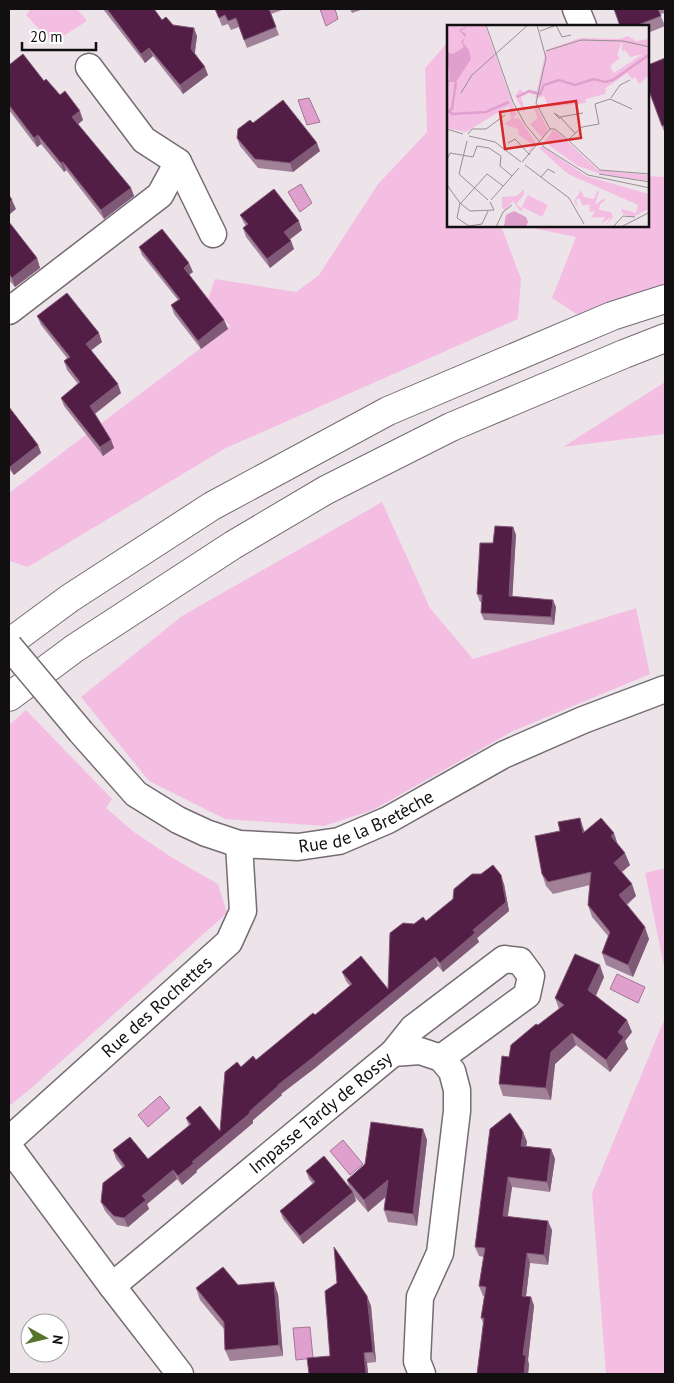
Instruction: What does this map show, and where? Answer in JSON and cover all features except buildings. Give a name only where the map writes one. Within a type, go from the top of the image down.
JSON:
[{"type":"highway","points":[[9,645],[70,598],[212,506],[388,412],[612,316],[665,299]]},
{"type":"highway","points":[[9,696],[75,648],[232,545],[326,490],[451,428],[665,338]]},
{"type":"street","points":[[576,9],[583,25]]},
{"type":"street","points":[[90,68],[144,140],[178,162],[213,234]]},
{"type":"street","points":[[9,311],[160,195],[178,162]]},
{"type":"street","name":"Rue de la Bretèche","points":[[9,645],[81,732],[136,794],[178,820],[206,833],[239,844],[298,847],[339,841],[388,820],[503,755],[582,720],[665,689]]},
{"type":"street","name":"Rue des Rochettes","points":[[9,1140],[229,942],[242,911],[239,844]]},
{"type":"street","points":[[393,1053],[413,1028],[504,959],[520,962],[531,976],[527,995],[441,1058],[452,1071],[457,1090],[457,1111],[440,1252],[420,1297],[417,1361],[422,1374]]},
{"type":"street","name":"Impasse Tardy de Rossy","points":[[112,1286],[393,1053],[420,1051],[441,1058]]},
{"type":"street","points":[[9,1147],[180,1374]]},
{"type":"shaded area","points":[[31,9],[77,9],[87,21],[52,43],[26,15]]},
{"type":"shaded area","points":[[320,9],[335,9],[338,19],[326,26]]},
{"type":"shaded area","points":[[447,43],[447,228],[502,228],[521,279],[518,319],[226,448],[28,567],[9,561],[9,493],[230,326],[207,302],[215,279],[296,292],[319,275],[378,184],[427,132],[425,68]]},
{"type":"shaded area","points":[[309,98],[320,122],[307,125],[298,100]]},
{"type":"shaded area","points":[[649,176],[665,177],[665,284],[578,315],[552,298],[576,237],[533,228],[649,228]]},
{"type":"shaded area","points":[[301,184],[312,203],[300,212],[288,192]]},
{"type":"shaded area","points":[[665,382],[665,434],[563,447]]},
{"type":"shaded area","points":[[382,502],[430,608],[473,659],[636,608],[650,674],[513,731],[373,810],[324,826],[225,819],[149,781],[81,697],[182,616]]},
{"type":"shaded area","points":[[26,710],[112,799],[106,808],[134,832],[171,857],[218,884],[227,913],[9,1106],[9,725]]},
{"type":"shaded area","points":[[665,868],[665,971],[645,873]]},
{"type":"shaded area","points":[[617,974],[645,987],[638,1003],[610,989]]},
{"type":"shaded area","points":[[665,1018],[665,1374],[606,1374],[592,1193]]},
{"type":"shaded area","points":[[160,1096],[170,1108],[148,1127],[138,1115]]},
{"type":"shaded area","points":[[343,1140],[363,1164],[350,1175],[330,1151]]},
{"type":"shaded area","points":[[310,1327],[313,1358],[296,1360],[293,1328]]}]
